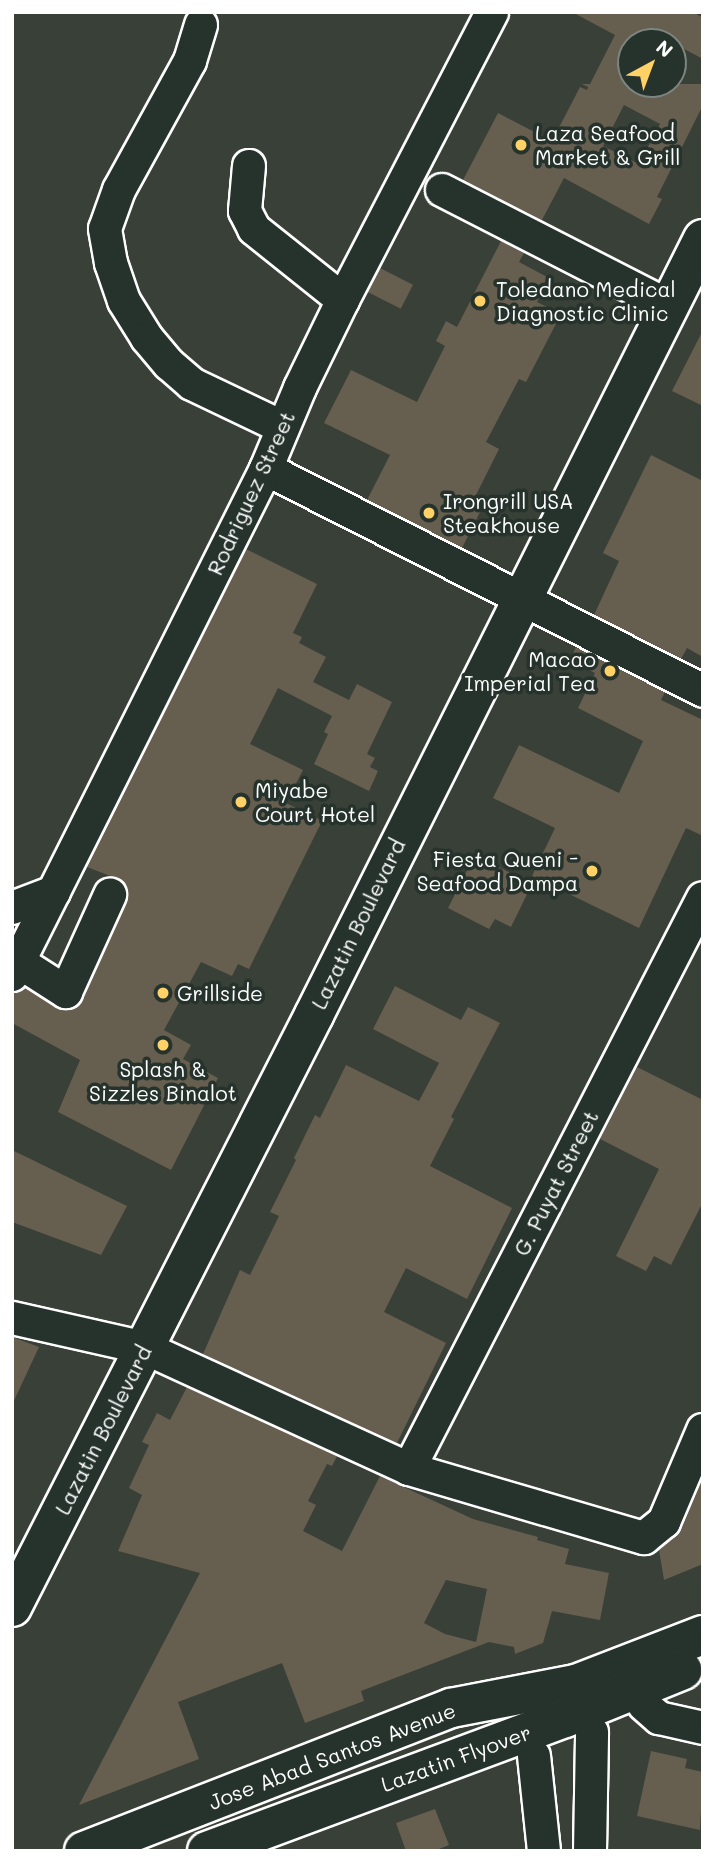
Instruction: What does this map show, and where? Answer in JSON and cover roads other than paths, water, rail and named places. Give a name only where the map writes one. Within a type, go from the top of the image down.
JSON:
[{"type":"main road","name":"Lazatin Boulevard","points":[[12,1607],[21,1570],[145,1348],[703,239]]},
{"type":"main road","name":"Jose Abad Santos Avenue","points":[[84,1851],[451,1708],[576,1684],[703,1634]]},
{"type":"main road","name":"Lazatin Flyover","points":[[145,1851],[467,1740],[565,1718],[703,1664]]},
{"type":"main road","points":[[278,1851],[592,1732],[644,1705],[703,1664]]},
{"type":"main road","name":"Lazatin Flyover","points":[[207,1851],[467,1740],[576,1684]]},
{"type":"street","name":"Rodriguez Street","points":[[15,969],[266,469],[282,426],[343,300],[492,12]]},
{"type":"street","points":[[201,25],[190,61],[119,190],[105,229],[111,263],[124,301],[147,338],[169,364],[192,384],[282,426]]},
{"type":"street","points":[[249,166],[245,211],[254,229],[343,300]]},
{"type":"street","points":[[442,190],[669,306]]},
{"type":"street","points":[[266,469],[703,691]]},
{"type":"street","points":[[12,908],[54,892]]},
{"type":"street","points":[[15,969],[65,992],[110,895]]},
{"type":"street","name":"G. Puyat Street","points":[[410,1469],[703,898]]},
{"type":"street","points":[[12,1318],[145,1348],[410,1469],[644,1538],[664,1522],[703,1430]]},
{"type":"street","points":[[644,1705],[659,1717],[703,1728]]},
{"type":"street","points":[[590,1851],[592,1732]]},
{"type":"street","points":[[534,1756],[544,1851]]},
{"type":"place","name":"Laza Seafood Market & Grill","points":[[521,145]]},
{"type":"place","name":"Toledano Medical Diagnostic Clinic","points":[[480,301]]},
{"type":"place","name":"Irongrill USA Steakhouse","points":[[429,513]]},
{"type":"place","name":"Macao Imperial Tea","points":[[610,671]]},
{"type":"place","name":"Miyabe Court Hotel","points":[[241,802]]},
{"type":"place","name":"Fiesta Queni - Seafood Dampa","points":[[592,871]]},
{"type":"place","name":"Grillside","points":[[163,993]]},
{"type":"place","name":"Splash & Sizzles Binalot","points":[[163,1045]]}]
